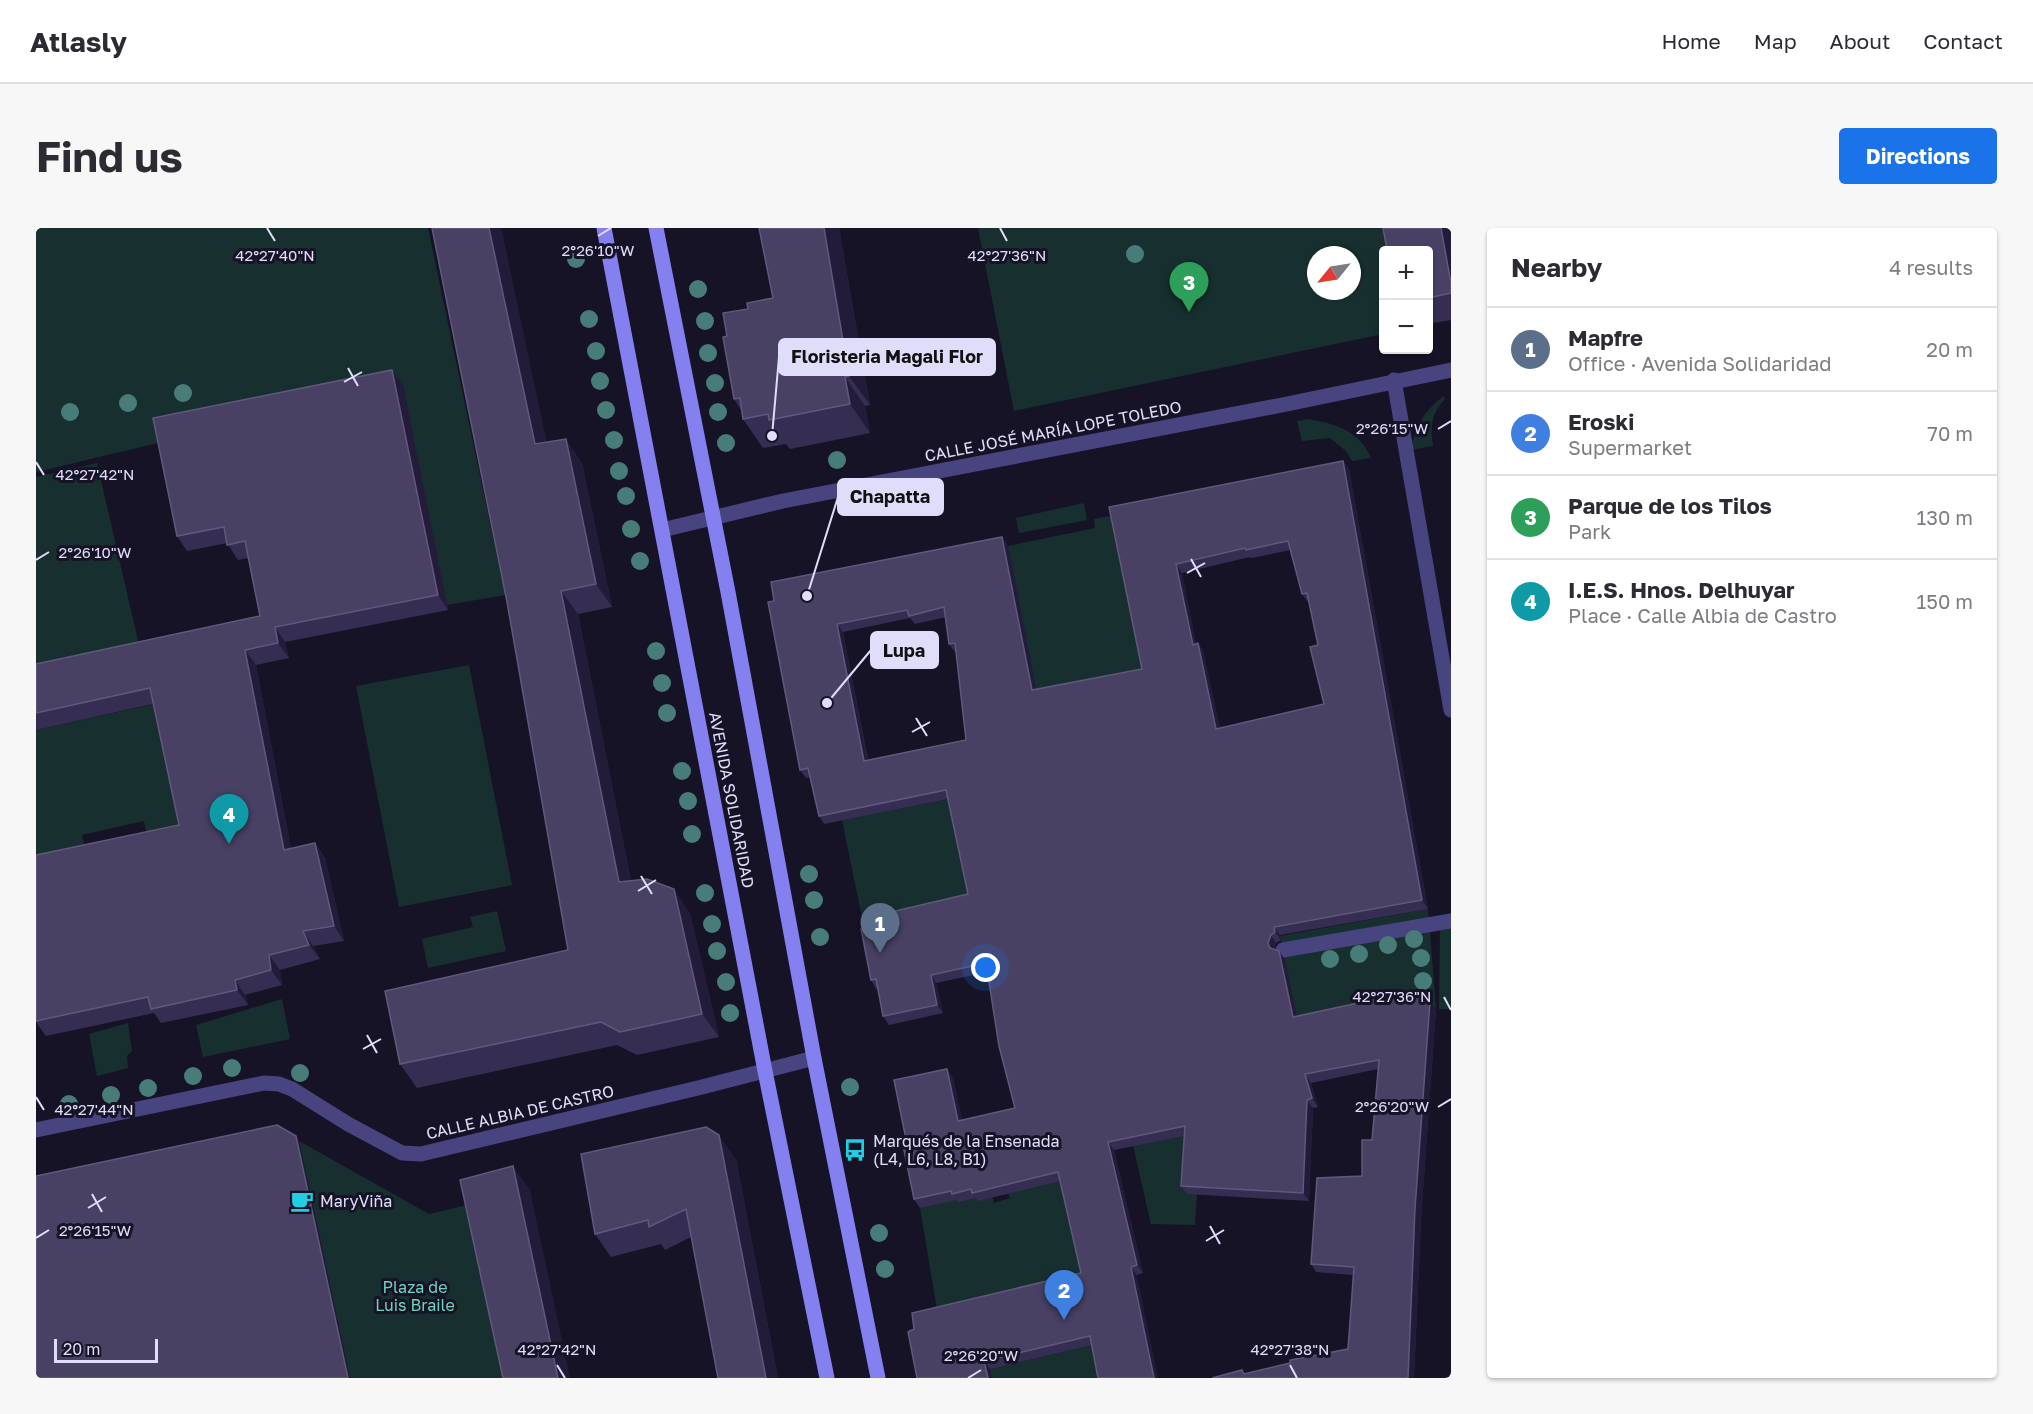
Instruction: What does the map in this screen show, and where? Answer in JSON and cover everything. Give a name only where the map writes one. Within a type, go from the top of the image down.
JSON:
[{"type":"main road","name":"AVENIDA SOLIDARIDAD","points":[[604,228],[765,1071],[827,1378]]},
{"type":"main road","name":"AVENIDA SOLIDARIDAD","points":[[656,228],[814,1058],[878,1378]]},
{"type":"street","name":"CALLE JOSÉ MARÍA LOPE TOLEDO","points":[[662,530],[783,501],[1287,404],[1451,370]]},
{"type":"street","points":[[1394,380],[1451,710]]},
{"type":"street","points":[[1283,950],[1451,921]]},
{"type":"street","name":"CALLE ALBIA DE CASTRO","points":[[36,1130],[264,1083],[279,1084],[292,1089],[348,1124],[402,1153],[421,1154],[814,1058]]},
{"type":"green space","points":[[36,228],[428,228],[505,595],[447,605],[403,385],[36,472]]},
{"type":"green space","points":[[978,228],[1394,228],[1398,246],[1379,246],[1379,335],[1014,411]]},
{"type":"green space","points":[[1444,396],[1445,399],[1433,420],[1433,446],[1411,450],[1422,419]]},
{"type":"green space","points":[[1307,419],[1327,423],[1353,434],[1366,448],[1371,458],[1352,461],[1346,451],[1330,438],[1302,441],[1297,421]]},
{"type":"green space","points":[[97,463],[142,658],[36,681],[36,477]]},
{"type":"green space","points":[[1084,503],[1087,520],[1019,533],[1016,518]]},
{"type":"green space","points":[[1115,515],[1147,677],[1038,699],[1008,546],[1095,528],[1094,519]]},
{"type":"green space","points":[[469,665],[512,885],[399,907],[356,686]]},
{"type":"green space","points":[[160,703],[226,817],[147,835],[144,821],[82,835],[85,849],[36,859],[36,730]]},
{"type":"green space","points":[[959,797],[974,906],[866,937],[842,820]]},
{"type":"green space","points":[[1428,909],[1436,1009],[1424,999],[1299,1026],[1280,936]]},
{"type":"green space","points":[[497,911],[506,951],[428,968],[422,939],[473,927],[470,917]]},
{"type":"green space","points":[[1451,926],[1451,1009],[1439,1009],[1440,927]]},
{"type":"green space","points":[[282,999],[290,1039],[203,1057],[196,1025]]},
{"type":"green space","points":[[128,1023],[132,1051],[127,1056],[128,1068],[97,1076],[89,1034]]},
{"type":"green space","points":[[1191,1134],[1197,1194],[1195,1225],[1151,1224],[1133,1146]]},
{"type":"green space","name":"Plaza de Luis Braile","points":[[299,1141],[429,1214],[476,1203],[514,1378],[350,1378]]},
{"type":"green space","points":[[1068,1174],[1090,1280],[938,1316],[920,1208],[957,1199],[992,1196],[994,1203],[1010,1198],[1008,1193]]},
{"type":"green space","points":[[1096,1344],[1102,1378],[992,1378],[986,1371],[1001,1361],[1003,1366]]},
{"type":"building","points":[[432,228],[489,228],[535,444],[566,439],[596,584],[561,591],[619,882],[647,879],[674,889],[702,1014],[620,1032],[601,1022],[400,1064],[385,991],[568,950],[507,602]]},
{"type":"building","points":[[759,228],[824,228],[849,376],[845,377],[850,404],[769,420],[768,414],[743,419],[740,398],[734,399],[723,337],[727,336],[723,313],[748,309],[747,303],[773,298]]},
{"type":"building","points":[[1383,228],[1441,228],[1451,293],[1433,297],[1433,246],[1386,246]]},
{"type":"building","points":[[392,370],[438,595],[275,627],[278,643],[245,650],[284,850],[315,843],[334,926],[303,931],[309,945],[269,955],[271,970],[235,980],[237,990],[151,1009],[148,997],[36,1021],[36,855],[179,825],[150,688],[36,713],[36,664],[260,616],[245,541],[227,545],[224,527],[177,536],[153,418]]},
{"type":"building","points":[[1343,461],[1422,900],[1274,927],[1275,932],[1268,943],[1270,948],[1279,951],[1293,1017],[1418,990],[1430,1001],[1415,1209],[1408,1378],[1212,1378],[1242,1370],[1244,1374],[1290,1363],[1290,1360],[1348,1349],[1354,1267],[1311,1264],[1317,1178],[1362,1176],[1362,1140],[1372,1140],[1379,1060],[1305,1074],[1312,1098],[1307,1100],[1303,1193],[1181,1186],[1185,1126],[1108,1142],[1137,1265],[1131,1267],[1154,1378],[1098,1378],[1090,1336],[984,1361],[988,1378],[917,1378],[908,1332],[914,1329],[912,1313],[1081,1273],[1058,1172],[972,1193],[971,1189],[952,1194],[951,1191],[914,1199],[904,1150],[908,1149],[894,1080],[947,1069],[958,1121],[1015,1108],[999,1046],[986,963],[931,975],[937,1005],[883,1016],[876,979],[871,980],[861,929],[880,924],[878,915],[968,894],[946,790],[819,816],[808,768],[800,770],[768,602],[774,601],[771,582],[1002,537],[1032,690],[1142,669],[1109,507]],"holes":[[[1288,541],[1302,594],[1307,593],[1318,645],[1310,647],[1324,704],[1216,729],[1198,643],[1193,645],[1176,564]],[[944,607],[949,644],[955,643],[966,740],[864,761],[837,624],[907,610],[909,616]]]},
{"type":"building","points":[[277,1125],[296,1136],[348,1378],[36,1378],[36,1176]]},
{"type":"building","points":[[706,1127],[719,1135],[766,1378],[718,1378],[686,1209],[649,1227],[648,1220],[595,1234],[581,1154]]},
{"type":"building","points":[[513,1166],[558,1378],[503,1378],[460,1180]]},
{"type":"place","name":"Parque de los Tilos","points":[[1189,312]]},
{"type":"place","name":"Floristeria Magali Flor","points":[[772,436]]},
{"type":"place","name":"Chapatta","points":[[807,596]]},
{"type":"place","name":"Lupa","points":[[827,703]]},
{"type":"place","name":"I.E.S. Hnos. Delhuyar","points":[[229,844]]},
{"type":"place","name":"Mapfre","points":[[880,953]]},
{"type":"place","name":"Marqués de la Ensenada (L4, L6, L8, B1)","points":[[855,1150]]},
{"type":"place","name":"MaryViña","points":[[302,1201]]},
{"type":"place","name":"Eroski","points":[[1064,1320]]}]
